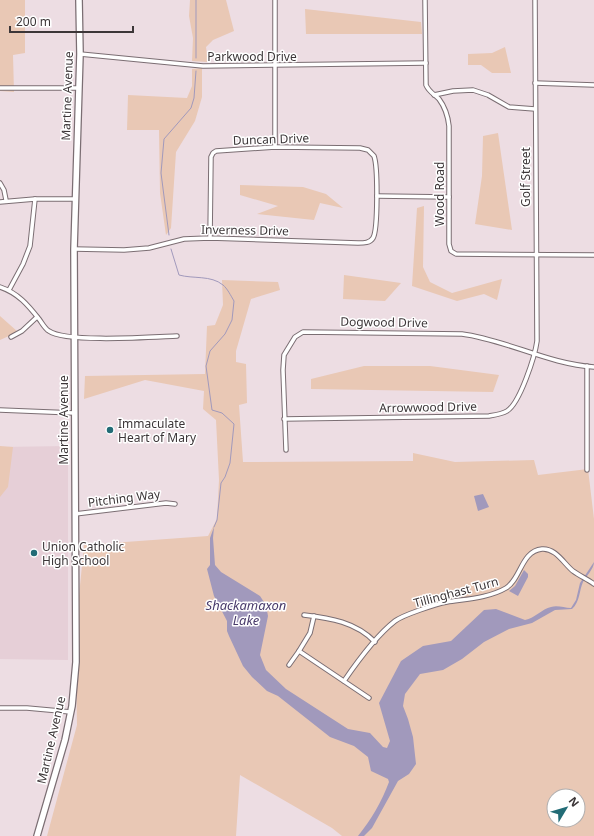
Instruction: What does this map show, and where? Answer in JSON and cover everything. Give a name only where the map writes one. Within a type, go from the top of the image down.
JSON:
[{"type":"main road","name":"Martine Avenue","points":[[37,836],[65,740],[71,712],[76,662],[74,249],[80,54],[79,0]]},
{"type":"street","points":[[275,0],[275,147]]},
{"type":"street","name":"Wood Road","points":[[425,0],[426,85],[440,102],[447,114],[449,126],[449,244],[453,252],[594,256]]},
{"type":"street","name":"Golf Street","points":[[535,0],[537,341],[535,353]]},
{"type":"street","name":"Parkwood Drive","points":[[80,54],[203,66],[274,67],[426,63]]},
{"type":"street","points":[[535,83],[594,85]]},
{"type":"street","points":[[0,88],[78,88]]},
{"type":"street","points":[[434,96],[453,91],[473,90],[488,95],[509,107],[535,109]]},
{"type":"street","name":"Duncan Drive","points":[[210,238],[211,158],[213,153],[216,151],[275,147],[360,148],[368,150],[376,160],[377,196]]},
{"type":"street","points":[[0,182],[4,190],[6,200]]},
{"type":"street","points":[[377,196],[449,197]]},
{"type":"street","name":"Inverness Drive","points":[[74,249],[124,250],[149,248],[184,239],[210,238],[365,243],[374,236],[377,196]]},
{"type":"street","points":[[0,202],[6,200],[35,198],[75,199]]},
{"type":"street","points":[[9,290],[23,264],[30,246],[35,198]]},
{"type":"street","points":[[0,287],[9,290],[26,302],[49,331],[74,338],[177,336]]},
{"type":"street","points":[[11,337],[25,328],[37,317]]},
{"type":"street","name":"Dogwood Drive","points":[[286,450],[284,419],[284,355],[295,337],[303,332],[474,335],[567,364],[594,367]]},
{"type":"street","name":"Arrowwood Drive","points":[[284,419],[496,415],[508,410],[512,406],[535,353]]},
{"type":"street","points":[[586,366],[587,470]]},
{"type":"street","points":[[0,410],[74,414]]},
{"type":"street","name":"Pitching Way","points":[[75,514],[166,503],[175,504]]},
{"type":"street","name":"Tillinghast Turn","points":[[344,681],[359,660],[399,618],[439,604],[484,596],[504,589],[512,583],[531,554],[538,550],[546,549],[554,552],[573,570],[594,584]]},
{"type":"street","points":[[304,615],[351,625],[365,632],[375,642]]},
{"type":"street","points":[[289,665],[310,634],[314,616]]},
{"type":"street","points":[[299,650],[368,698]]},
{"type":"street","points":[[0,708],[27,708],[71,712]]},
{"type":"shaded area","points":[[0,0],[25,0],[25,53],[13,55],[14,92],[0,91]]},
{"type":"shaded area","points":[[190,0],[226,0],[234,31],[213,40],[206,47],[208,62],[192,61],[193,38],[189,16]]},
{"type":"shaded area","points":[[305,9],[421,22],[422,34],[306,34]]},
{"type":"shaded area","points":[[505,47],[511,73],[492,73],[481,65],[468,65],[468,54],[492,53]]},
{"type":"shaded area","points":[[202,68],[202,97],[195,121],[176,152],[171,228],[166,235],[160,193],[159,130],[127,130],[128,95],[187,98],[192,86],[192,69]]},
{"type":"shaded area","points":[[498,133],[512,230],[475,224],[482,176],[483,136]]},
{"type":"shaded area","points":[[240,185],[303,187],[326,194],[343,208],[320,203],[314,220],[257,214],[278,206],[240,195]]},
{"type":"shaded area","points":[[424,206],[423,267],[430,282],[452,293],[502,279],[497,300],[484,294],[457,301],[412,286],[417,208]]},
{"type":"shaded area","points":[[344,275],[401,283],[385,301],[343,299]]},
{"type":"shaded area","points":[[222,280],[278,282],[280,290],[251,299],[236,351],[236,362],[246,364],[247,403],[239,405],[243,462],[413,461],[413,453],[455,462],[534,460],[538,475],[588,469],[594,519],[594,836],[342,836],[332,828],[240,775],[236,836],[47,836],[77,725],[76,670],[78,606],[84,545],[208,536],[217,519],[219,480],[216,420],[203,409],[204,391],[145,380],[84,399],[85,376],[205,374],[207,326],[215,325],[223,305]]},
{"type":"shaded area","points":[[0,316],[18,332],[0,340]]},
{"type":"shaded area","points":[[364,366],[430,366],[499,375],[493,392],[311,389],[311,379]]},
{"type":"shaded area","points":[[0,446],[13,447],[8,487],[0,497]]},
{"type":"shaded area","name":"Union Catholic High School","points":[[68,446],[68,660],[0,659],[0,447]]},
{"type":"water","points":[[483,494],[489,507],[478,511],[474,496]]},
{"type":"water","name":"Shackamaxon Lake","points":[[214,527],[213,538],[215,565],[221,572],[260,596],[266,605],[268,616],[260,655],[266,670],[286,689],[348,729],[370,733],[383,747],[387,748],[390,741],[379,703],[401,661],[423,646],[451,641],[484,610],[496,609],[525,620],[551,607],[556,606],[571,608],[576,600],[580,583],[594,562],[594,565],[583,582],[577,603],[572,609],[555,610],[532,623],[509,629],[484,642],[462,659],[443,670],[420,674],[405,694],[403,706],[413,737],[416,764],[409,774],[398,781],[372,828],[364,836],[358,836],[380,803],[389,782],[388,779],[371,771],[368,757],[354,746],[330,737],[278,696],[267,691],[243,666],[227,631],[227,621],[214,596],[207,569],[210,565],[210,538]]},
{"type":"water","points":[[524,570],[528,574],[528,577],[518,596],[509,591],[515,586]]},
{"type":"waterway","points":[[196,0],[196,58]]},
{"type":"waterway","points":[[169,235],[161,173],[164,139],[191,108],[194,98],[196,71]]},
{"type":"waterway","points":[[171,249],[179,275],[207,278],[218,282],[226,288],[234,301],[232,320],[225,334],[210,351],[206,366],[212,410],[222,413],[234,424],[230,463],[221,483],[217,520],[214,527]]},
{"type":"place","name":"Immaculate Heart of Mary","points":[[110,430]]},
{"type":"place","name":"Union Catholic High School","points":[[34,553]]}]
